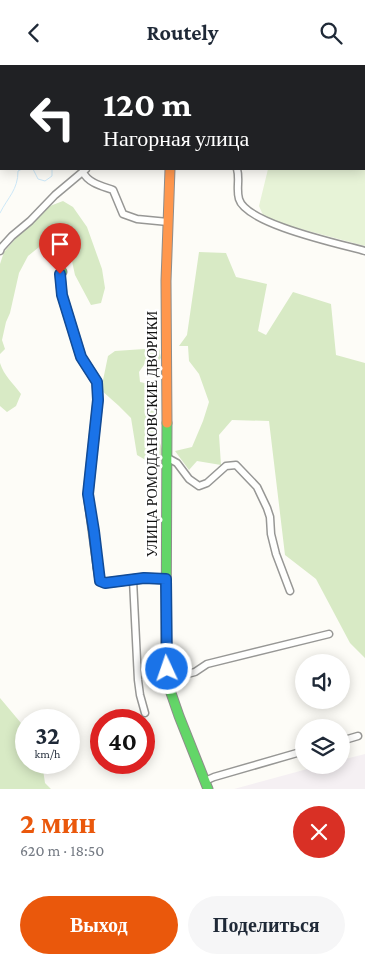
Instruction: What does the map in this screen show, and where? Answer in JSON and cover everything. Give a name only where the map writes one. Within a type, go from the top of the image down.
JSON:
[{"type":"street","name":"УЛИЦА РОМОДАНОВСКИЕ ДВОРИКИ","points":[[170,170],[166,337],[168,458],[166,659],[168,679],[178,716],[206,785]]},
{"type":"street","points":[[237,170],[239,201],[250,212],[278,226],[365,251]]},
{"type":"street","points":[[0,251],[12,236],[81,171],[96,184],[113,190],[123,214],[137,219],[168,222]]},
{"type":"street","points":[[62,272],[60,274],[62,295],[81,357],[97,382],[98,400],[88,494],[100,581],[105,583],[144,578],[166,579]]},
{"type":"street","points":[[168,458],[177,463],[189,479],[199,486],[207,483],[226,466],[236,465],[244,472],[257,487],[267,508],[276,554],[290,591]]},
{"type":"street","points":[[133,580],[138,680],[144,709]]},
{"type":"street","points":[[168,679],[195,672],[207,664],[329,634]]},
{"type":"street","points":[[350,738],[358,736]]},
{"type":"street","points":[[206,785],[214,777],[295,754]]},
{"type":"shaded area","points":[[365,754],[365,789],[234,789],[295,772],[295,774],[350,774],[350,758]]},
{"type":"green space","points":[[268,170],[365,170],[365,246],[278,223],[263,215],[259,206]]},
{"type":"green space","points":[[63,201],[73,207],[87,227],[102,269],[105,288],[101,303],[91,305],[75,275],[70,252],[70,239],[54,235],[28,256],[19,273],[2,340],[5,349],[0,354],[0,264],[4,252],[50,206]]},
{"type":"green space","points":[[199,252],[226,253],[236,277],[267,284],[258,331],[266,335],[293,292],[331,304],[336,355],[365,363],[365,658],[350,643],[316,579],[285,555],[269,421],[232,420],[219,435],[221,465],[197,461],[189,470],[175,451],[192,447],[209,402],[199,374],[189,361],[188,346],[179,346],[187,335]]},
{"type":"green space","points":[[159,348],[161,358],[156,363],[146,362],[139,372],[140,382],[153,385],[158,402],[152,419],[162,449],[163,460],[149,462],[137,455],[131,418],[101,390],[108,356],[115,351]]},
{"type":"green space","points":[[0,363],[6,376],[21,394],[16,406],[7,412],[0,406]]},
{"type":"green space","points":[[0,698],[15,716],[15,774],[44,774],[45,783],[51,789],[0,789]]},
{"type":"waterway","points":[[0,213],[14,188],[18,178],[18,171],[20,170]]},
{"type":"waterway","points":[[34,170],[38,179],[45,181],[52,176],[52,170]]},
{"type":"traffic: fast","points":[[62,272],[60,274],[62,295],[81,357],[97,382],[98,400],[88,494],[98,568]]},
{"type":"traffic: fast","points":[[167,423],[166,659],[170,690],[208,789]]},
{"type":"traffic: slow","points":[[167,423],[166,281],[170,170]]},
{"type":"traffic: slow","points":[[98,568],[100,581],[105,583],[144,578],[166,579]]},
{"type":"route","points":[[60,274],[62,295],[81,357],[97,382],[98,400],[88,494],[100,581],[105,583],[144,578],[166,579],[167,669]]}]
